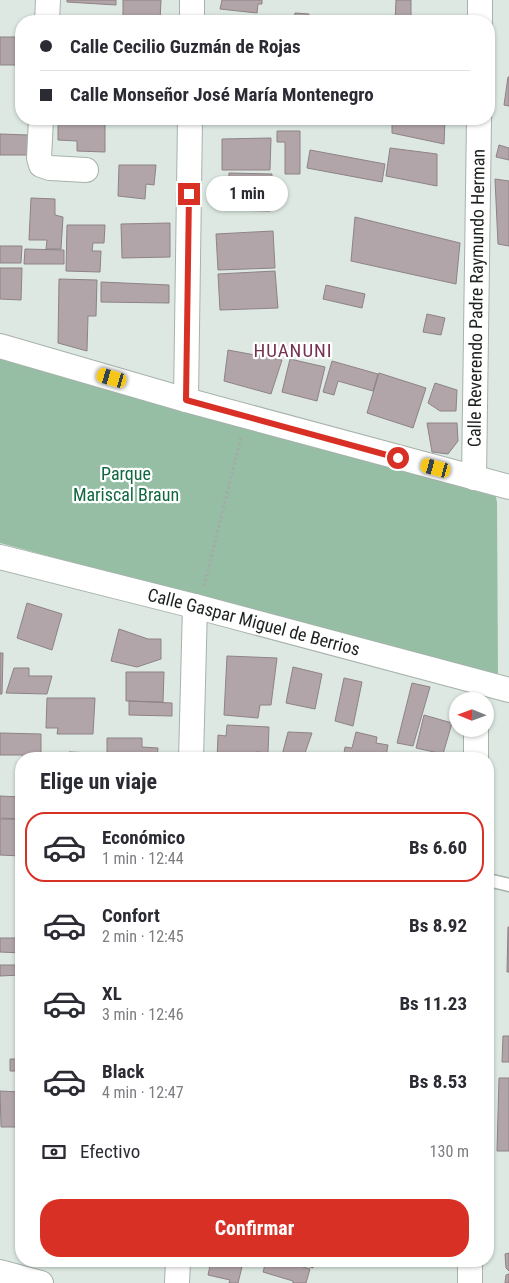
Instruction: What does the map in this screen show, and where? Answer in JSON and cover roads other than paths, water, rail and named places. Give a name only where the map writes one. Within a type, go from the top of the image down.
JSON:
[{"type":"street","points":[[47,15],[48,0]]},
{"type":"street","points":[[192,0],[192,15]]},
{"type":"street","points":[[480,0],[480,15]]},
{"type":"street","points":[[41,125],[39,158],[41,165],[50,168],[86,170]]},
{"type":"street","points":[[186,400],[190,125]]},
{"type":"street","name":"Calle Reverendo Padre Raymundo Herman","points":[[474,478],[479,125]]},
{"type":"street","points":[[0,346],[186,400],[509,487]]},
{"type":"street","name":"Calle Gaspar Miguel de Berrios","points":[[0,557],[196,607],[476,691],[509,690]]},
{"type":"street","points":[[191,752],[196,607]]},
{"type":"street","points":[[476,738],[476,752]]},
{"type":"street","points":[[177,1283],[178,1267]]},
{"type":"street","points":[[470,1267],[470,1283]]},
{"type":"street","points":[[0,1272],[41,1283]]},
{"type":"lane","points":[[494,881],[509,885]]},
{"type":"district","name":"HUANUNI","points":[[293,350]]},
{"type":"park label","name":"Parque Mariscal Braun","points":[[126,484]]}]
